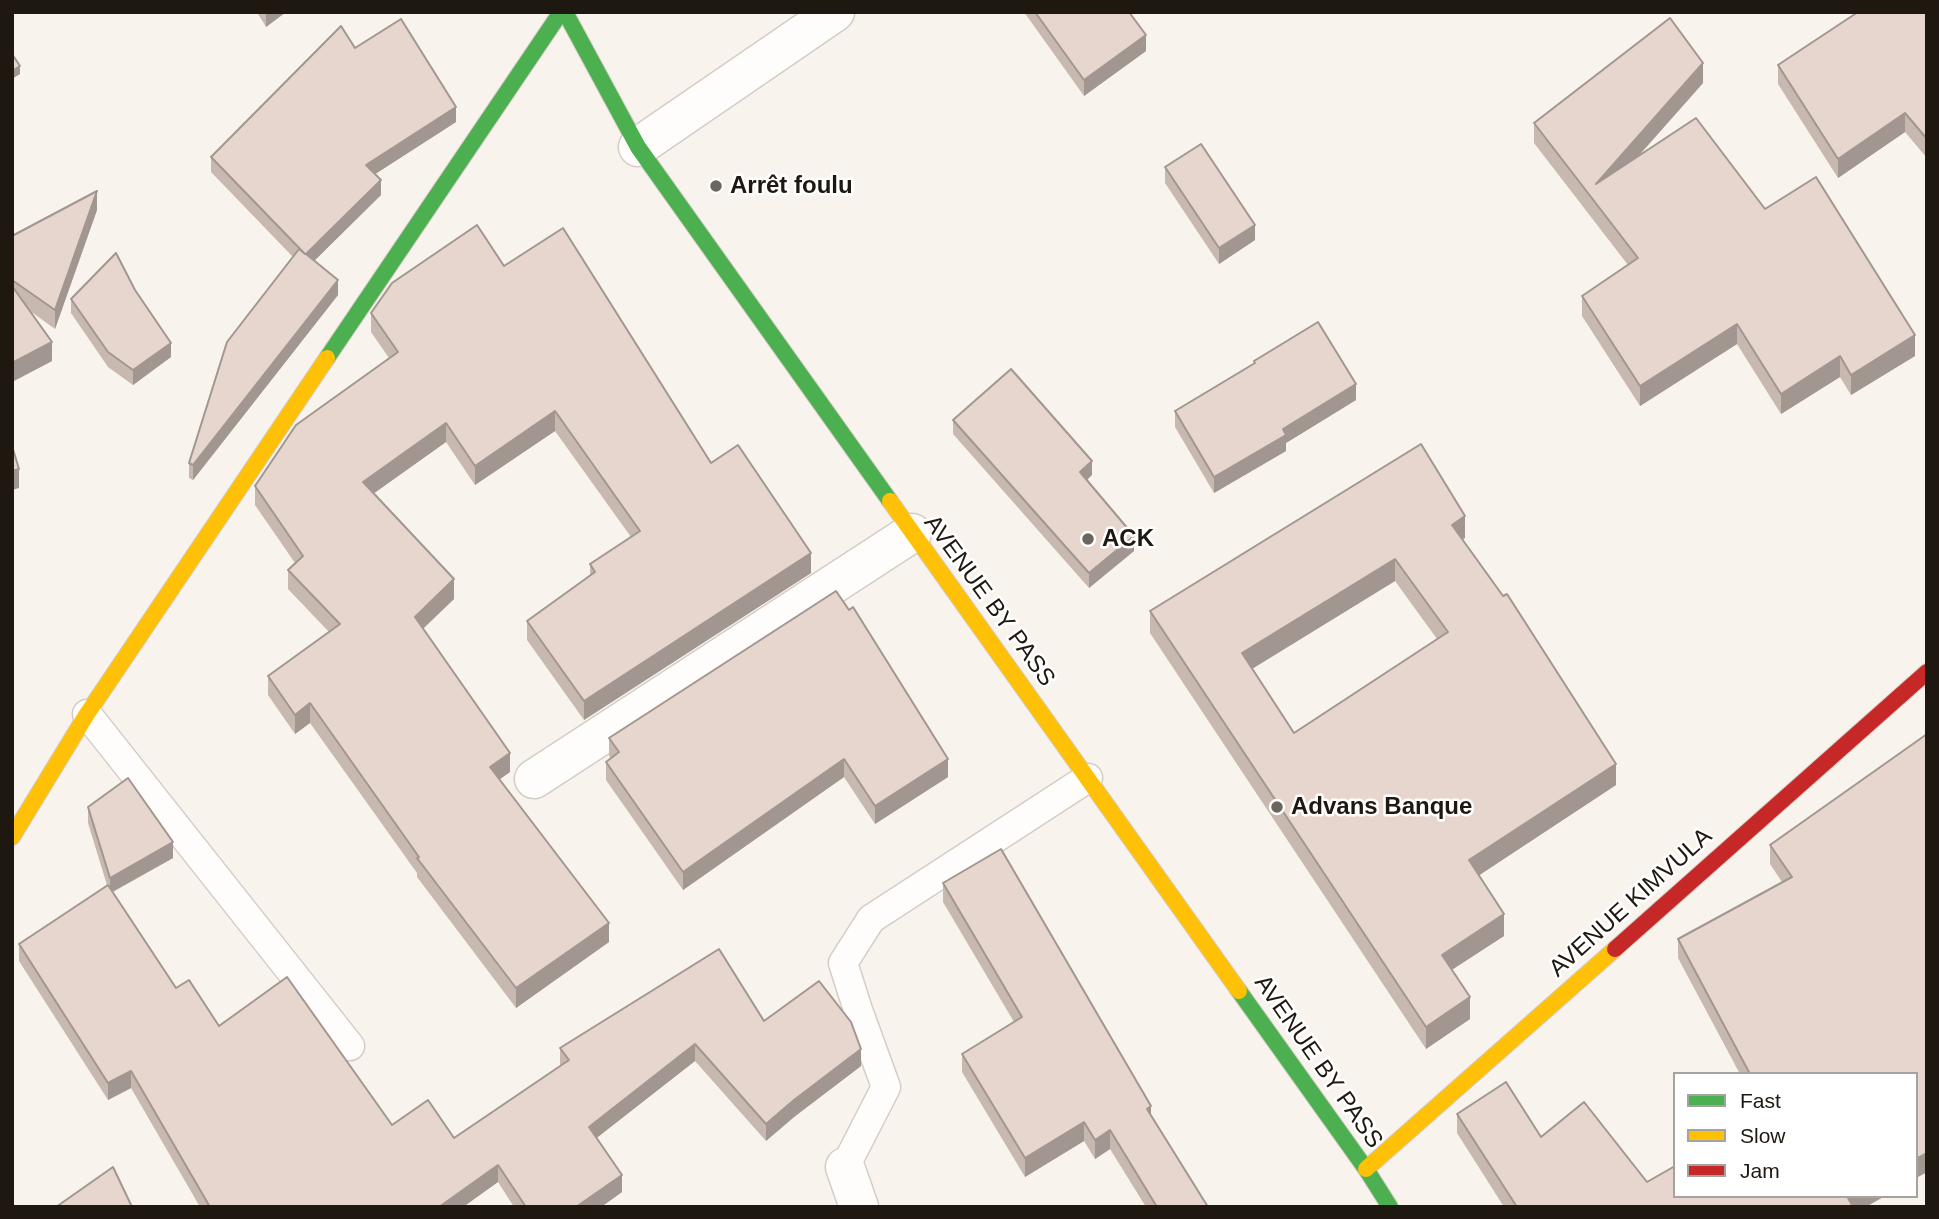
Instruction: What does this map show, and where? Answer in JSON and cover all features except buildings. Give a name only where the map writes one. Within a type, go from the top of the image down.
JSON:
[{"type":"main road","name":"AVENUE BY PASS","points":[[563,12],[638,148],[1366,1169],[1390,1207]]},
{"type":"main road","points":[[12,837],[87,714],[563,12]]},
{"type":"main road","name":"AVENUE KIMVULA","points":[[1366,1169],[1927,672]]},
{"type":"street","points":[[638,148],[835,12]]},
{"type":"street","points":[[534,779],[912,533]]},
{"type":"street","points":[[845,1167],[859,1207]]},
{"type":"lane","points":[[87,714],[350,1046]]},
{"type":"lane","points":[[845,1167],[886,1087],[844,963],[871,919],[1088,778]]},
{"type":"traffic: fast","points":[[327,358],[561,12]]},
{"type":"traffic: fast","points":[[565,12],[638,147],[890,501]]},
{"type":"traffic: fast","points":[[1239,991],[1366,1169],[1390,1207]]},
{"type":"traffic: slow","points":[[12,837],[87,714],[327,358]]},
{"type":"traffic: slow","points":[[890,501],[1239,991]]},
{"type":"traffic: slow","points":[[1366,1169],[1615,949]]},
{"type":"traffic: jam","points":[[1615,949],[1927,672]]},
{"type":"place","name":"Arrêt foulu","points":[[716,186]]},
{"type":"place","name":"ACK","points":[[1088,539]]},
{"type":"place","name":"Advans Banque","points":[[1277,807]]}]
